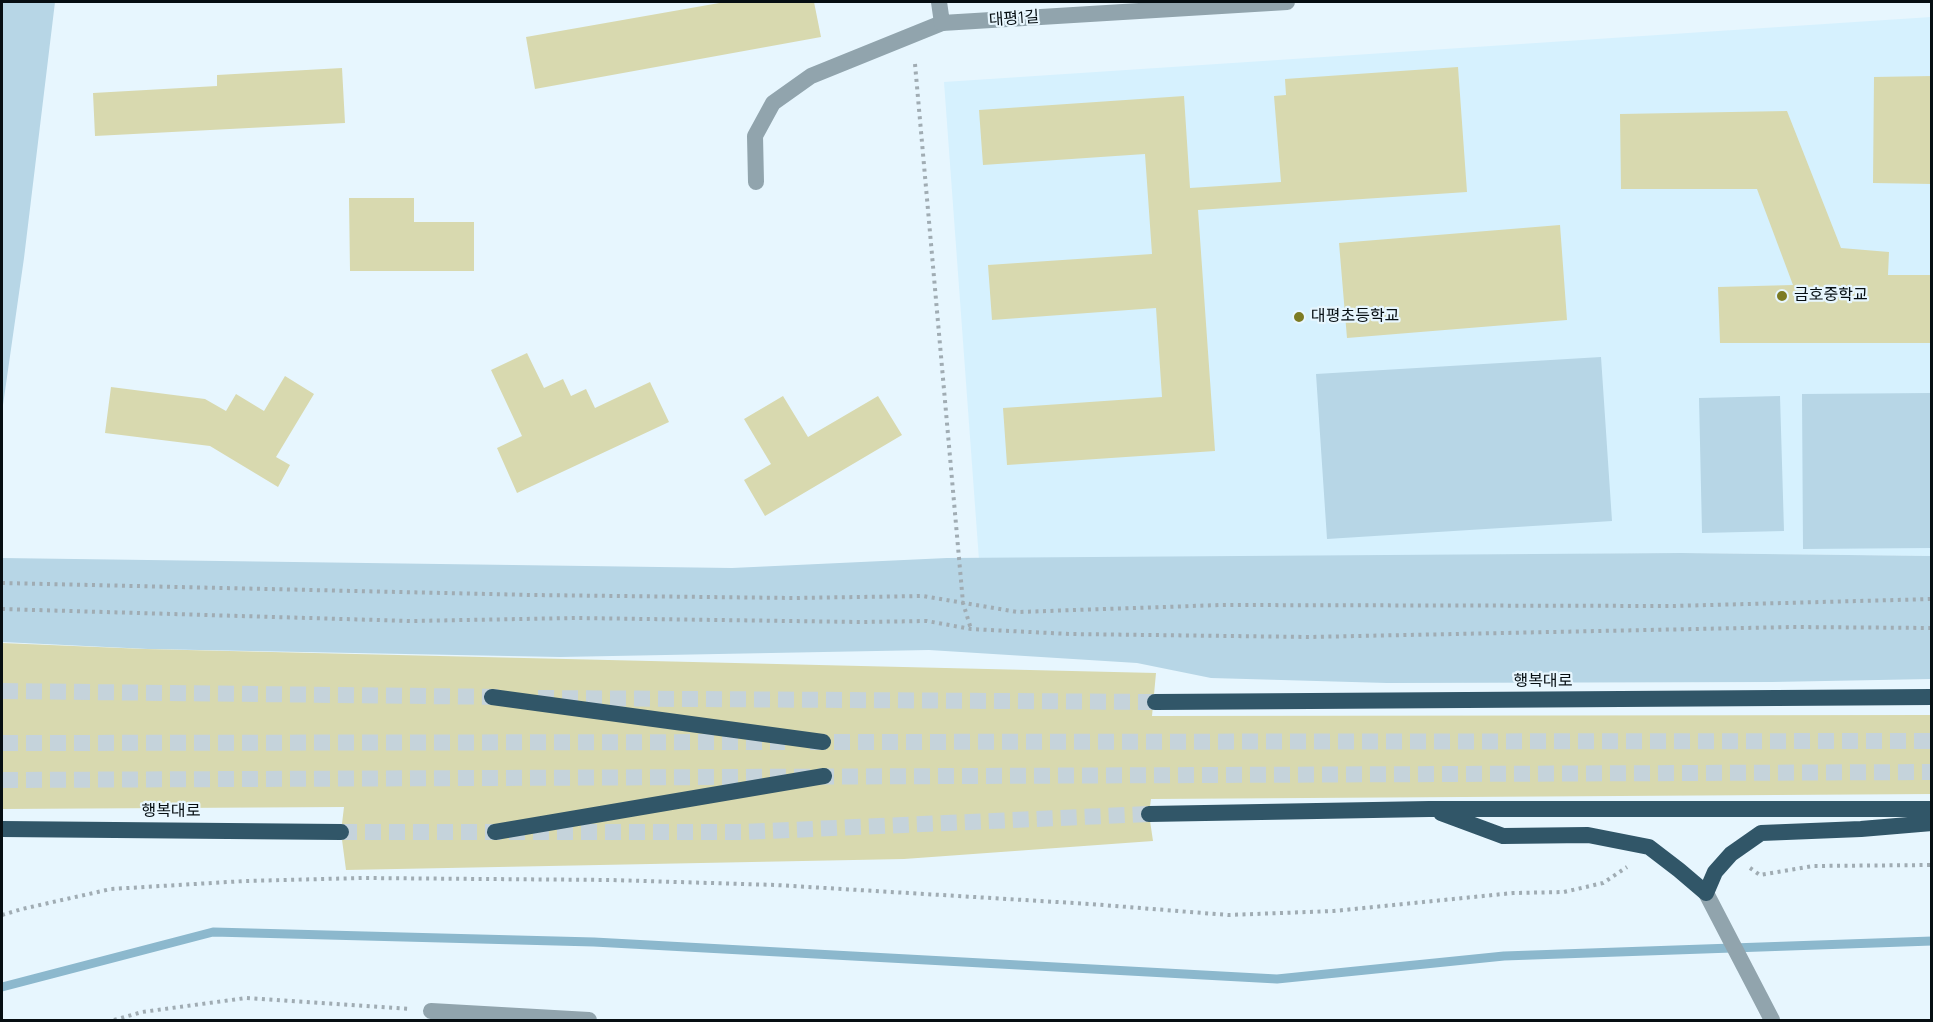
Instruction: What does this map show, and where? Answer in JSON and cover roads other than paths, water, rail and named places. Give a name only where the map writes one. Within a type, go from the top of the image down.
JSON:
[{"type":"highway","points":[[492,697],[823,742]]},
{"type":"highway","name":"행복대로","points":[[1155,702],[1932,697]]},
{"type":"highway","points":[[495,832],[824,776]]},
{"type":"highway","points":[[1429,809],[1503,836],[1588,835],[1649,847],[1706,893],[1715,872],[1731,854],[1761,833],[1861,829],[1932,823]]},
{"type":"highway","points":[[1149,814],[1429,809],[1932,809]]},
{"type":"highway","name":"행복대로","points":[[2,829],[341,831]]},
{"type":"street","points":[[939,2],[942,23]]},
{"type":"street","name":"대평1길","points":[[756,182],[755,136],[772,103],[811,76],[942,23],[1287,2]]},
{"type":"street","points":[[1706,893],[1768,1014]]},
{"type":"street","points":[[431,1011],[589,1020]]},
{"type":"waterway","points":[[2,987],[213,932],[594,942],[1277,979],[1504,956],[1932,941]]},
{"type":"tunnel","points":[[2,691],[506,697]]},
{"type":"tunnel","points":[[538,698],[1155,702]]},
{"type":"tunnel","points":[[810,742],[1932,741]]},
{"type":"tunnel","points":[[2,743],[785,742]]},
{"type":"tunnel","points":[[2,780],[1932,772]]},
{"type":"tunnel","points":[[341,832],[744,832],[1149,814]]},
{"type":"place","name":"금호중학교","points":[[1782,296]]},
{"type":"place","name":"대평초등학교","points":[[1299,317]]}]
